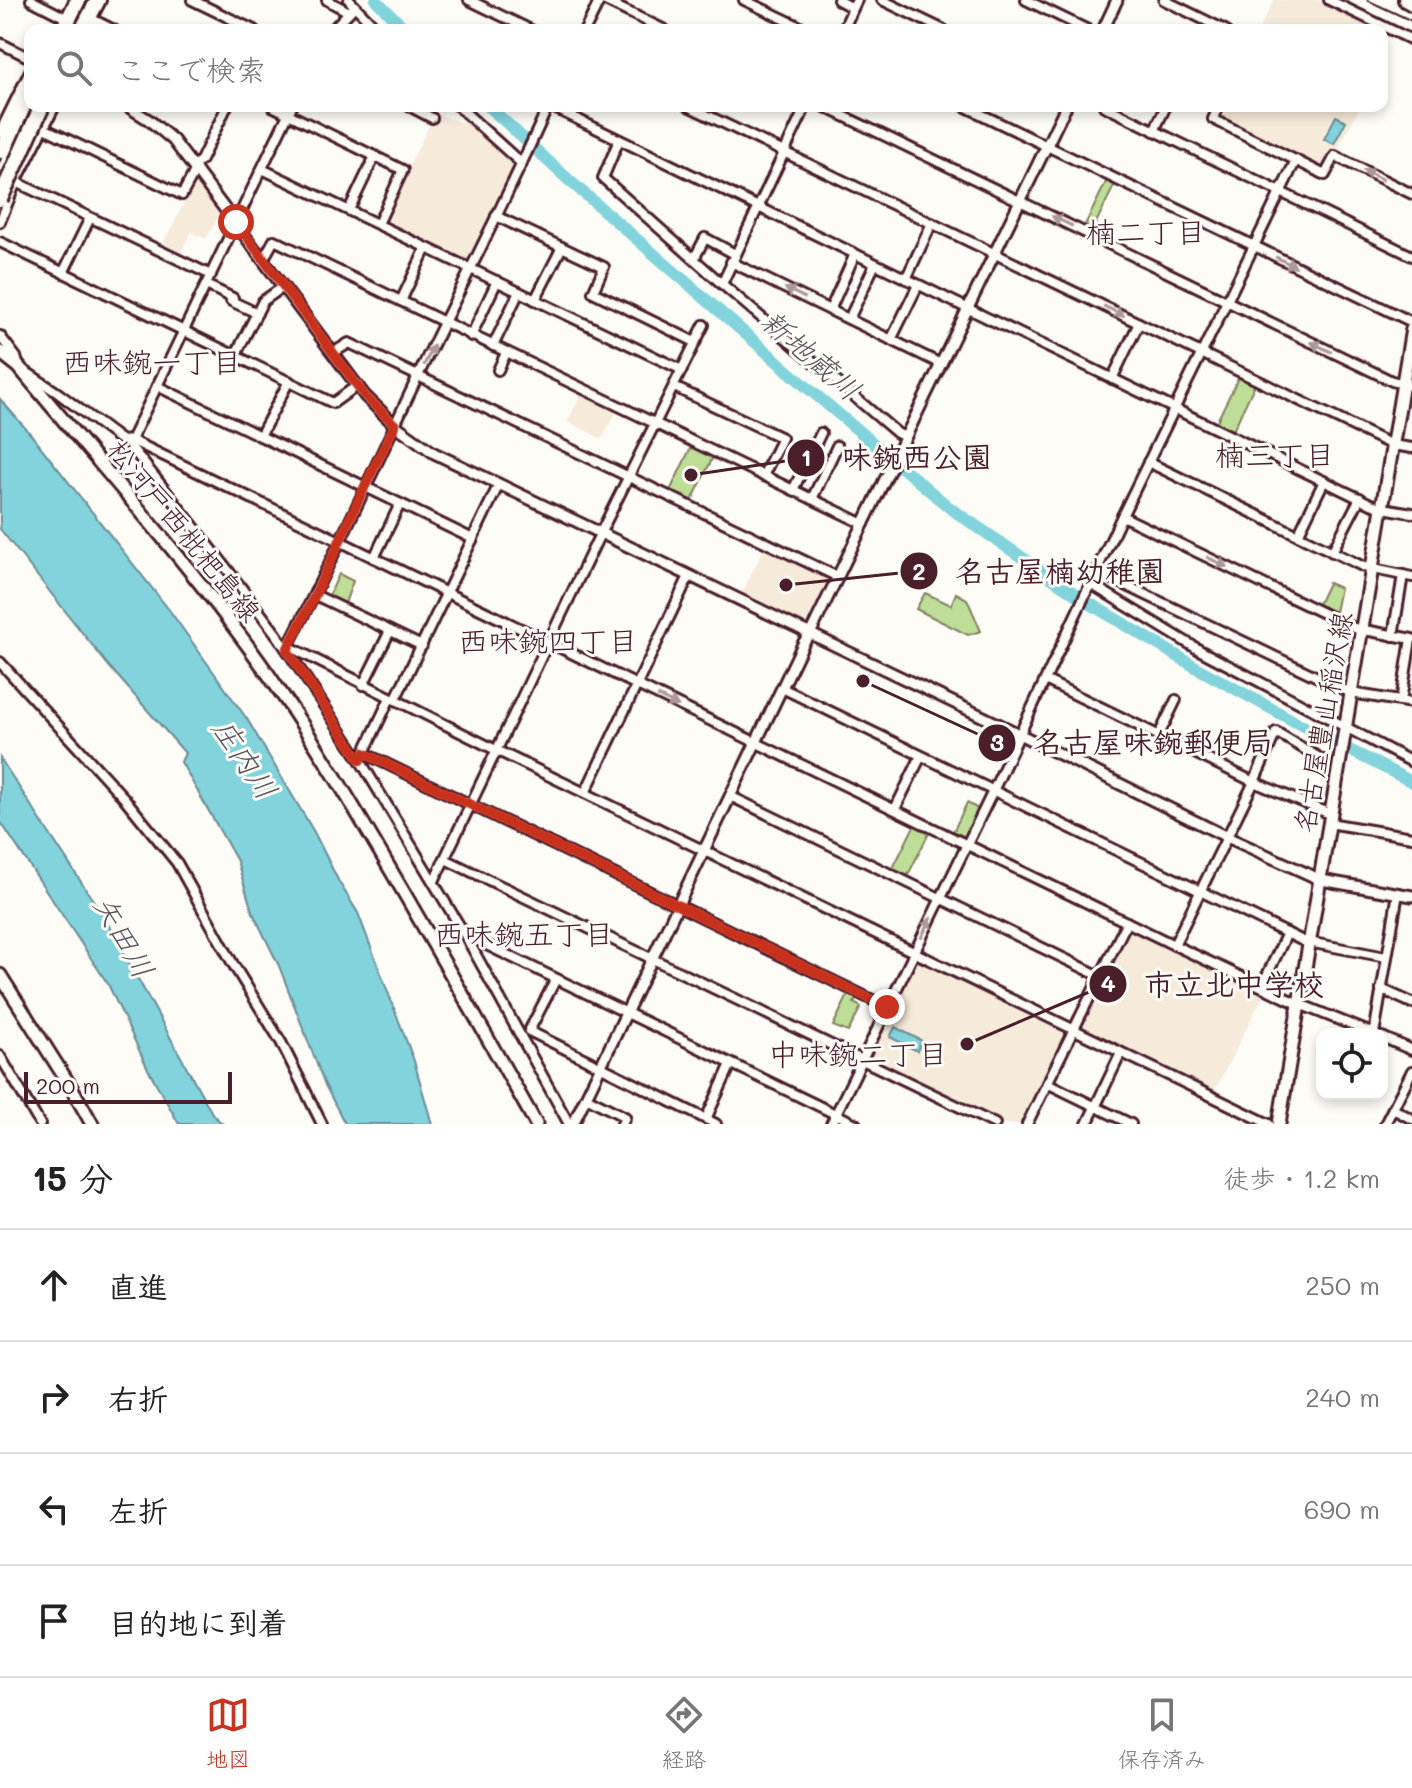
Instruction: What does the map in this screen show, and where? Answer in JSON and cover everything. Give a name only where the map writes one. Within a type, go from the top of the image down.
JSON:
[{"type":"highway","points":[[64,24],[76,0]]},
{"type":"highway","points":[[76,24],[88,0]]},
{"type":"highway","points":[[86,24],[99,0]]},
{"type":"highway","points":[[1405,0],[1412,4]]},
{"type":"highway","points":[[0,152],[24,99]]},
{"type":"highway","points":[[0,161],[24,110]]},
{"type":"highway","points":[[0,180],[32,112]]},
{"type":"highway","points":[[0,198],[40,112]]},
{"type":"main road","name":"名古屋豊山稲沢線","points":[[1279,1124],[1412,329]]},
{"type":"main road","name":"松河戸西枇杷島線","points":[[0,352],[19,367],[195,576],[276,685],[376,842],[536,1124]]},
{"type":"main road","points":[[0,975],[92,1124]]},
{"type":"street","points":[[31,0],[64,24]]},
{"type":"street","points":[[192,0],[242,24]]},
{"type":"street","points":[[327,0],[351,6],[371,24]]},
{"type":"street","points":[[469,0],[519,24]]},
{"type":"street","points":[[588,24],[601,0],[652,24]]},
{"type":"street","points":[[744,0],[794,24]]},
{"type":"street","points":[[838,0],[855,4],[846,24]]},
{"type":"street","points":[[882,0],[932,24]]},
{"type":"street","points":[[1026,0],[1076,24]]},
{"type":"street","points":[[1106,24],[1117,0]]},
{"type":"street","points":[[1164,0],[1213,24]]},
{"type":"street","points":[[1329,0],[1379,24]]},
{"type":"street","points":[[337,24],[351,6]]},
{"type":"street","points":[[1388,28],[1412,40]]},
{"type":"street","points":[[0,43],[24,55]]},
{"type":"street","points":[[0,132],[24,83]]},
{"type":"street","points":[[0,107],[10,112]]},
{"type":"street","points":[[0,222],[16,182],[52,112]]},
{"type":"street","points":[[136,112],[173,140],[195,167],[365,396],[395,425],[434,453],[1018,737],[1321,880],[1412,896]]},
{"type":"street","points":[[44,128],[182,195],[224,112]]},
{"type":"street","points":[[129,441],[289,112]]},
{"type":"street","points":[[294,112],[403,170],[378,224]]},
{"type":"street","points":[[420,112],[432,118]]},
{"type":"street","points":[[465,112],[522,164]]},
{"type":"street","points":[[288,648],[546,112]]},
{"type":"street","points":[[561,112],[1360,498],[1383,508],[1412,513]]},
{"type":"street","points":[[700,112],[1392,445],[1412,448]]},
{"type":"street","points":[[722,284],[803,112]]},
{"type":"street","points":[[835,112],[1402,384]]},
{"type":"street","points":[[976,112],[1407,320]]},
{"type":"street","points":[[572,1124],[1063,112]]},
{"type":"street","points":[[1116,112],[1412,256]]},
{"type":"street","points":[[1154,131],[1163,112]]},
{"type":"street","points":[[1216,112],[1213,119],[1325,175],[1335,156],[1412,194]]},
{"type":"street","points":[[619,140],[603,178],[897,433],[903,442]]},
{"type":"street","points":[[349,210],[375,156]]},
{"type":"street","points":[[831,1124],[1296,160]]},
{"type":"street","points":[[262,169],[682,370]]},
{"type":"street","points":[[16,182],[208,280],[233,298],[231,301],[257,313]]},
{"type":"street","points":[[496,216],[604,267],[593,292],[695,342]]},
{"type":"street","points":[[63,273],[90,218]]},
{"type":"street","points":[[906,279],[932,223]]},
{"type":"street","points":[[694,259],[705,238],[733,258],[830,310],[941,364]]},
{"type":"street","points":[[263,260],[274,240],[864,524]]},
{"type":"street","points":[[0,242],[333,403],[358,385]]},
{"type":"street","points":[[535,300],[562,247]]},
{"type":"street","points":[[401,301],[426,248]]},
{"type":"street","points":[[830,310],[855,254]]},
{"type":"street","points":[[849,319],[875,264]]},
{"type":"street","points":[[471,336],[497,281]]},
{"type":"street","points":[[891,340],[918,285]]},
{"type":"street","points":[[235,356],[263,301],[283,287]]},
{"type":"street","points":[[493,346],[519,292]]},
{"type":"street","points":[[1112,379],[1139,323]]},
{"type":"street","points":[[434,881],[704,325]]},
{"type":"street","points":[[0,336],[16,357],[19,367],[122,441],[129,441],[374,558],[1174,945],[1359,1028]]},
{"type":"street","points":[[333,353],[349,343],[838,577]]},
{"type":"street","points":[[498,370],[506,353]]},
{"type":"street","points":[[260,436],[289,381]]},
{"type":"street","points":[[157,386],[473,539]]},
{"type":"street","points":[[674,387],[782,438],[763,476]]},
{"type":"street","points":[[793,490],[821,433]]},
{"type":"street","points":[[129,441],[288,648],[362,756],[572,1124]]},
{"type":"street","points":[[812,499],[837,446]]},
{"type":"street","points":[[1148,462],[1372,570],[1408,576],[1393,636]]},
{"type":"street","points":[[1298,535],[1324,481]]},
{"type":"street","points":[[362,756],[422,646],[499,484]]},
{"type":"street","points":[[1332,552],[1360,498]]},
{"type":"street","points":[[374,558],[400,504]]},
{"type":"street","points":[[1122,516],[1361,631],[1412,639],[1401,701]]},
{"type":"street","points":[[1096,571],[1351,693],[1412,703]]},
{"type":"street","points":[[585,793],[689,576]]},
{"type":"street","points":[[1091,584],[1201,651],[1412,762]]},
{"type":"street","points":[[315,595],[422,646]]},
{"type":"street","points":[[363,685],[390,631]]},
{"type":"street","points":[[288,648],[1269,1124]]},
{"type":"street","points":[[0,662],[125,799],[177,863],[281,1042],[322,1124]]},
{"type":"street","points":[[1045,680],[1329,818],[1412,837]]},
{"type":"street","points":[[782,688],[1287,933],[1310,943],[1386,957]]},
{"type":"street","points":[[1159,735],[1176,700]]},
{"type":"street","points":[[1174,945],[1276,732],[1326,762]]},
{"type":"street","points":[[362,756],[471,805],[887,1007]]},
{"type":"street","points":[[895,809],[921,756]]},
{"type":"street","points":[[730,796],[1100,976]]},
{"type":"street","points":[[445,859],[995,1124]]},
{"type":"street","points":[[1375,1028],[1398,893]]},
{"type":"street","points":[[1027,1124],[1127,922]]},
{"type":"street","points":[[1262,986],[1287,933]]},
{"type":"street","points":[[465,935],[856,1124]]},
{"type":"street","points":[[556,979],[529,1031],[716,1124]]},
{"type":"street","points":[[1381,989],[1412,1003]]},
{"type":"street","points":[[1388,1040],[1412,1050]]},
{"type":"street","points":[[1087,1124],[1121,1053]]},
{"type":"street","points":[[0,1056],[40,1124]]},
{"type":"street","points":[[706,1119],[731,1064]]},
{"type":"street","points":[[1385,1124],[1412,1071]]},
{"type":"street","points":[[1047,1083],[1131,1124]]},
{"type":"street","points":[[586,1097],[625,1117],[622,1124]]},
{"type":"street","points":[[1393,1109],[1412,1119]]},
{"type":"shaded area","points":[[1274,0],[1318,0],[1367,24],[1262,24]]},
{"type":"shaded area","points":[[1220,112],[1357,112],[1336,153],[1333,152],[1321,167],[1220,119]]},
{"type":"shaded area","points":[[435,114],[472,126],[507,158],[514,172],[472,261],[468,263],[384,223],[383,219]]},
{"type":"shaded area","points":[[195,182],[220,214],[206,239],[191,232],[178,258],[160,249]]},
{"type":"shaded area","points":[[582,392],[617,410],[602,439],[568,422]]},
{"type":"shaded area","points":[[765,547],[829,578],[808,620],[801,622],[742,593]]},
{"type":"shaded area","points":[[1129,926],[1265,992],[1214,1092],[1080,1028]]},
{"type":"shaded area","points":[[916,959],[1066,1031],[1022,1124],[1004,1124],[869,1059]]},
{"type":"green space","points":[[1108,178],[1116,182],[1092,231],[1084,227]]},
{"type":"green space","points":[[1239,376],[1255,384],[1232,433],[1215,425]]},
{"type":"green space","points":[[691,447],[713,457],[691,503],[669,493]]},
{"type":"green space","points":[[339,574],[353,581],[344,606],[328,598]]},
{"type":"green space","points":[[1328,583],[1340,588],[1334,617],[1316,608]]},
{"type":"green space","points":[[925,593],[951,605],[956,593],[967,599],[981,631],[968,635],[916,609]]},
{"type":"green space","points":[[967,803],[980,810],[965,841],[952,834]]},
{"type":"green space","points":[[915,824],[930,831],[907,877],[892,870]]},
{"type":"green space","points":[[850,991],[858,995],[854,1003],[861,1007],[848,1032],[833,1026]]},
{"type":"water","points":[[1336,116],[1346,121],[1334,144],[1324,139]]},
{"type":"water","name":"庄内川","points":[[0,399],[170,611],[247,719],[358,913],[414,1061],[432,1124],[345,1124],[325,1085],[279,966],[252,911],[237,861],[181,762],[185,753],[108,665],[0,529]]},
{"type":"water","name":"矢田川","points":[[0,758],[104,917],[213,1115],[223,1124],[179,1124],[148,1069],[108,984],[0,821]]},
{"type":"water","points":[[895,1027],[922,1041],[917,1051],[890,1037]]},
{"type":"waterway","name":"新地蔵川","points":[[376,0],[400,24]]},
{"type":"waterway","name":"新地蔵川","points":[[495,112],[809,389],[950,508],[1084,600],[1199,669],[1412,782]]},
{"type":"railway","points":[[1367,0],[1412,21]]},
{"type":"place","name":"味鋺西公園","points":[[691,475]]},
{"type":"place","name":"名古屋楠幼稚園","points":[[786,585]]},
{"type":"place","name":"名古屋味鋺郵便局","points":[[863,681]]},
{"type":"place","name":"市立北中学校","points":[[967,1044]]},
{"type":"district","name":"楠二丁目","points":[[1146,231]]},
{"type":"district","name":"西味鋺一丁目","points":[[152,361]]},
{"type":"district","name":"楠三丁目","points":[[1275,454]]},
{"type":"district","name":"西味鋺四丁目","points":[[548,640]]},
{"type":"district","name":"西味鋺五丁目","points":[[524,933]]},
{"type":"district","name":"中味鋺二丁目","points":[[858,1053]]},
{"type":"route","points":[[236,222],[365,396],[395,425],[287,650],[360,760],[364,753],[887,1007]]}]
